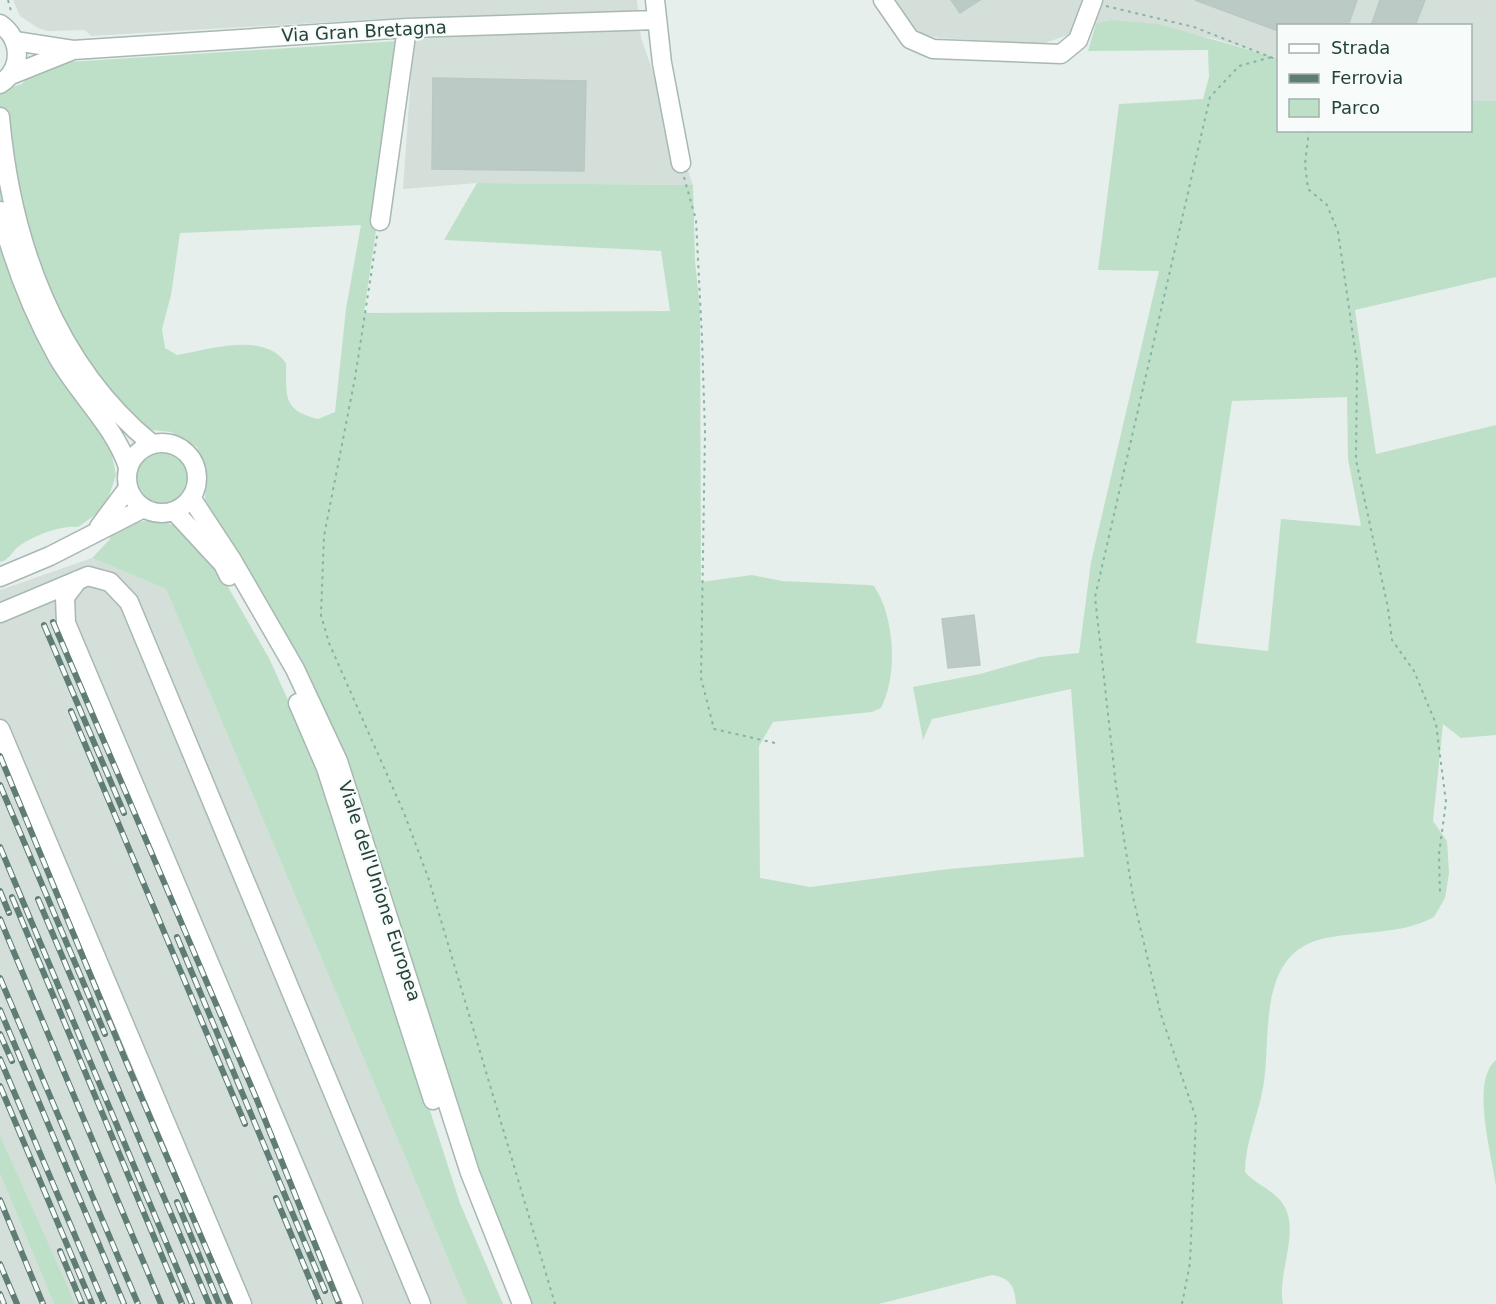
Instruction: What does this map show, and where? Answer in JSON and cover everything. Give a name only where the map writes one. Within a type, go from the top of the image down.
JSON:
[{"type":"street","points":[[655,0],[656,20],[681,163]]},
{"type":"street","points":[[883,0],[910,39],[933,50],[1061,54],[1078,40],[1092,1]]},
{"type":"street","points":[[3,83],[16,64],[15,41],[8,30],[7,19]]},
{"type":"street","name":"Via Gran Bretagna","points":[[15,41],[73,50],[407,28],[656,20]]},
{"type":"street","points":[[380,221],[407,28]]},
{"type":"street","name":"Via Gran Bretagna","points":[[3,83],[73,50]]},
{"type":"street","points":[[0,117],[9,180],[28,261],[51,314],[71,353],[92,383],[116,411],[152,444]]},
{"type":"street","points":[[0,211],[16,266],[44,331],[58,357],[121,447],[128,468],[128,488],[136,503],[164,514],[174,512],[192,499],[197,474],[190,457],[176,446],[164,443],[152,444],[137,453],[128,468]]},
{"type":"street","points":[[97,531],[128,488]]},
{"type":"street","name":"Viale dell'Unione Europea","points":[[192,499],[237,568],[295,669],[338,761],[470,1173],[522,1304]]},
{"type":"street","points":[[0,577],[50,556],[144,508]]},
{"type":"street","name":"Viale dell'Unione Europea","points":[[174,512],[223,564],[286,676],[326,768],[457,1173],[509,1304]]},
{"type":"street","points":[[0,613],[82,577],[95,576],[110,582],[129,602],[421,1304]]},
{"type":"street","points":[[82,577],[72,585],[65,597],[66,623],[353,1304]]},
{"type":"street","points":[[0,729],[242,1304]]},
{"type":"path","points":[[7,19],[8,0]]},
{"type":"path","points":[[1092,1],[1194,27],[1277,60]]},
{"type":"path","points":[[1182,1304],[1190,1263],[1196,1118],[1161,1015],[1133,897],[1116,786],[1095,597],[1210,97],[1239,66],[1272,57]]},
{"type":"path","points":[[1309,132],[1305,164],[1308,189],[1327,205],[1338,232],[1345,268],[1357,363],[1356,460],[1382,576],[1392,640],[1414,671],[1436,724],[1446,802],[1439,854],[1440,893]]},
{"type":"path","points":[[681,163],[696,220],[702,338],[705,444],[701,678],[714,729],[775,743]]},
{"type":"path","points":[[380,221],[355,378],[324,536],[321,615],[329,643],[404,813],[429,880],[555,1304]]},
{"type":"shaded area","points":[[13,0],[637,0],[641,38],[693,185],[477,183],[403,189],[415,17],[91,36],[85,30],[48,31],[38,28],[20,16]]},
{"type":"shaded area","points":[[894,0],[1496,0],[1496,101],[1472,101],[1472,24],[1277,24],[1277,58],[1212,38],[1111,20],[1042,44],[941,38],[924,35],[911,25]]},
{"type":"shaded area","points":[[92,558],[166,589],[467,1304],[75,1304],[0,1135],[0,590]]},
{"type":"shaded area","points":[[0,1174],[22,1227],[54,1304],[0,1304]]},
{"type":"green space","points":[[1111,20],[1158,24],[1277,58],[1277,132],[1472,132],[1472,101],[1496,101],[1496,277],[1355,310],[1376,454],[1496,425],[1496,735],[1461,738],[1443,724],[1433,821],[1447,841],[1449,873],[1445,898],[1434,917],[1421,923],[1392,930],[1318,940],[1298,950],[1285,964],[1276,982],[1268,1025],[1263,1088],[1247,1151],[1245,1172],[1274,1194],[1286,1209],[1290,1235],[1283,1278],[1283,1304],[1016,1304],[1010,1284],[1003,1278],[992,1275],[879,1304],[530,1304],[453,1101],[393,909],[243,563],[205,500],[206,475],[197,447],[171,432],[152,430],[127,415],[92,421],[111,451],[116,475],[105,508],[78,527],[47,532],[31,539],[18,547],[6,560],[0,562],[0,91],[22,84],[37,64],[398,41],[377,224],[364,312],[370,313],[670,311],[661,251],[444,240],[477,183],[693,185],[695,261],[700,309],[701,582],[752,575],[782,581],[874,586],[881,599],[890,630],[892,663],[890,679],[881,708],[872,712],[773,722],[759,746],[760,878],[810,887],[949,869],[1084,857],[1071,689],[932,719],[923,740],[913,687],[980,674],[1040,657],[1079,653],[1091,562],[1159,271],[1098,270],[1119,104],[1203,99],[1209,77],[1208,50],[1088,51],[1096,24]],"holes":[[[361,225],[346,309],[335,412],[318,419],[298,411],[288,400],[286,363],[276,353],[250,345],[219,347],[177,355],[165,348],[162,329],[171,295],[180,233]],[[1347,397],[1348,459],[1361,526],[1281,519],[1268,651],[1196,643],[1232,401]]]},
{"type":"green space","points":[[163,449],[174,451],[183,457],[189,466],[191,477],[189,488],[183,497],[174,503],[163,505],[152,503],[143,497],[137,488],[135,477],[137,466],[143,457],[152,451]]},
{"type":"green space","points":[[164,522],[179,527],[198,545],[224,580],[269,658],[320,771],[460,1203],[503,1304],[467,1304],[166,589],[92,558],[110,539],[108,534],[126,523]]},
{"type":"green space","points":[[1496,1060],[1496,1186],[1487,1138],[1484,1084],[1488,1070]]},
{"type":"green space","points":[[0,1135],[75,1304],[54,1304],[0,1174]]},
{"type":"building","points":[[951,0],[980,0],[960,13]]},
{"type":"building","points":[[1195,0],[1357,0],[1349,24],[1277,24],[1277,31]]},
{"type":"building","points":[[1380,0],[1425,0],[1416,24],[1372,24]]},
{"type":"building","points":[[433,78],[586,81],[584,171],[432,169]]},
{"type":"building","points":[[974,615],[980,665],[948,668],[942,619]]},
{"type":"railway","points":[[53,622],[257,1100],[339,1304]]},
{"type":"railway","points":[[44,625],[124,813]]},
{"type":"railway","points":[[71,711],[245,1124]]},
{"type":"railway","points":[[0,756],[125,1059],[230,1304]]},
{"type":"railway","points":[[0,785],[105,1034]]},
{"type":"railway","points":[[0,847],[192,1304]]},
{"type":"railway","points":[[0,891],[9,913]]},
{"type":"railway","points":[[12,897],[182,1304]]},
{"type":"railway","points":[[38,899],[209,1304]]},
{"type":"railway","points":[[0,919],[161,1304]]},
{"type":"railway","points":[[177,937],[325,1291]]},
{"type":"railway","points":[[0,978],[138,1304]]},
{"type":"railway","points":[[0,1010],[124,1304]]},
{"type":"railway","points":[[0,1034],[12,1061]]},
{"type":"railway","points":[[0,1059],[104,1304]]},
{"type":"railway","points":[[0,1086],[92,1304]]},
{"type":"railway","points":[[276,1198],[320,1304]]},
{"type":"railway","points":[[0,1200],[43,1304]]},
{"type":"railway","points":[[177,1202],[219,1304]]},
{"type":"railway","points":[[60,1251],[82,1304]]},
{"type":"railway","points":[[0,1264],[17,1304]]},
{"type":"railway","points":[[0,1294],[4,1304]]}]
